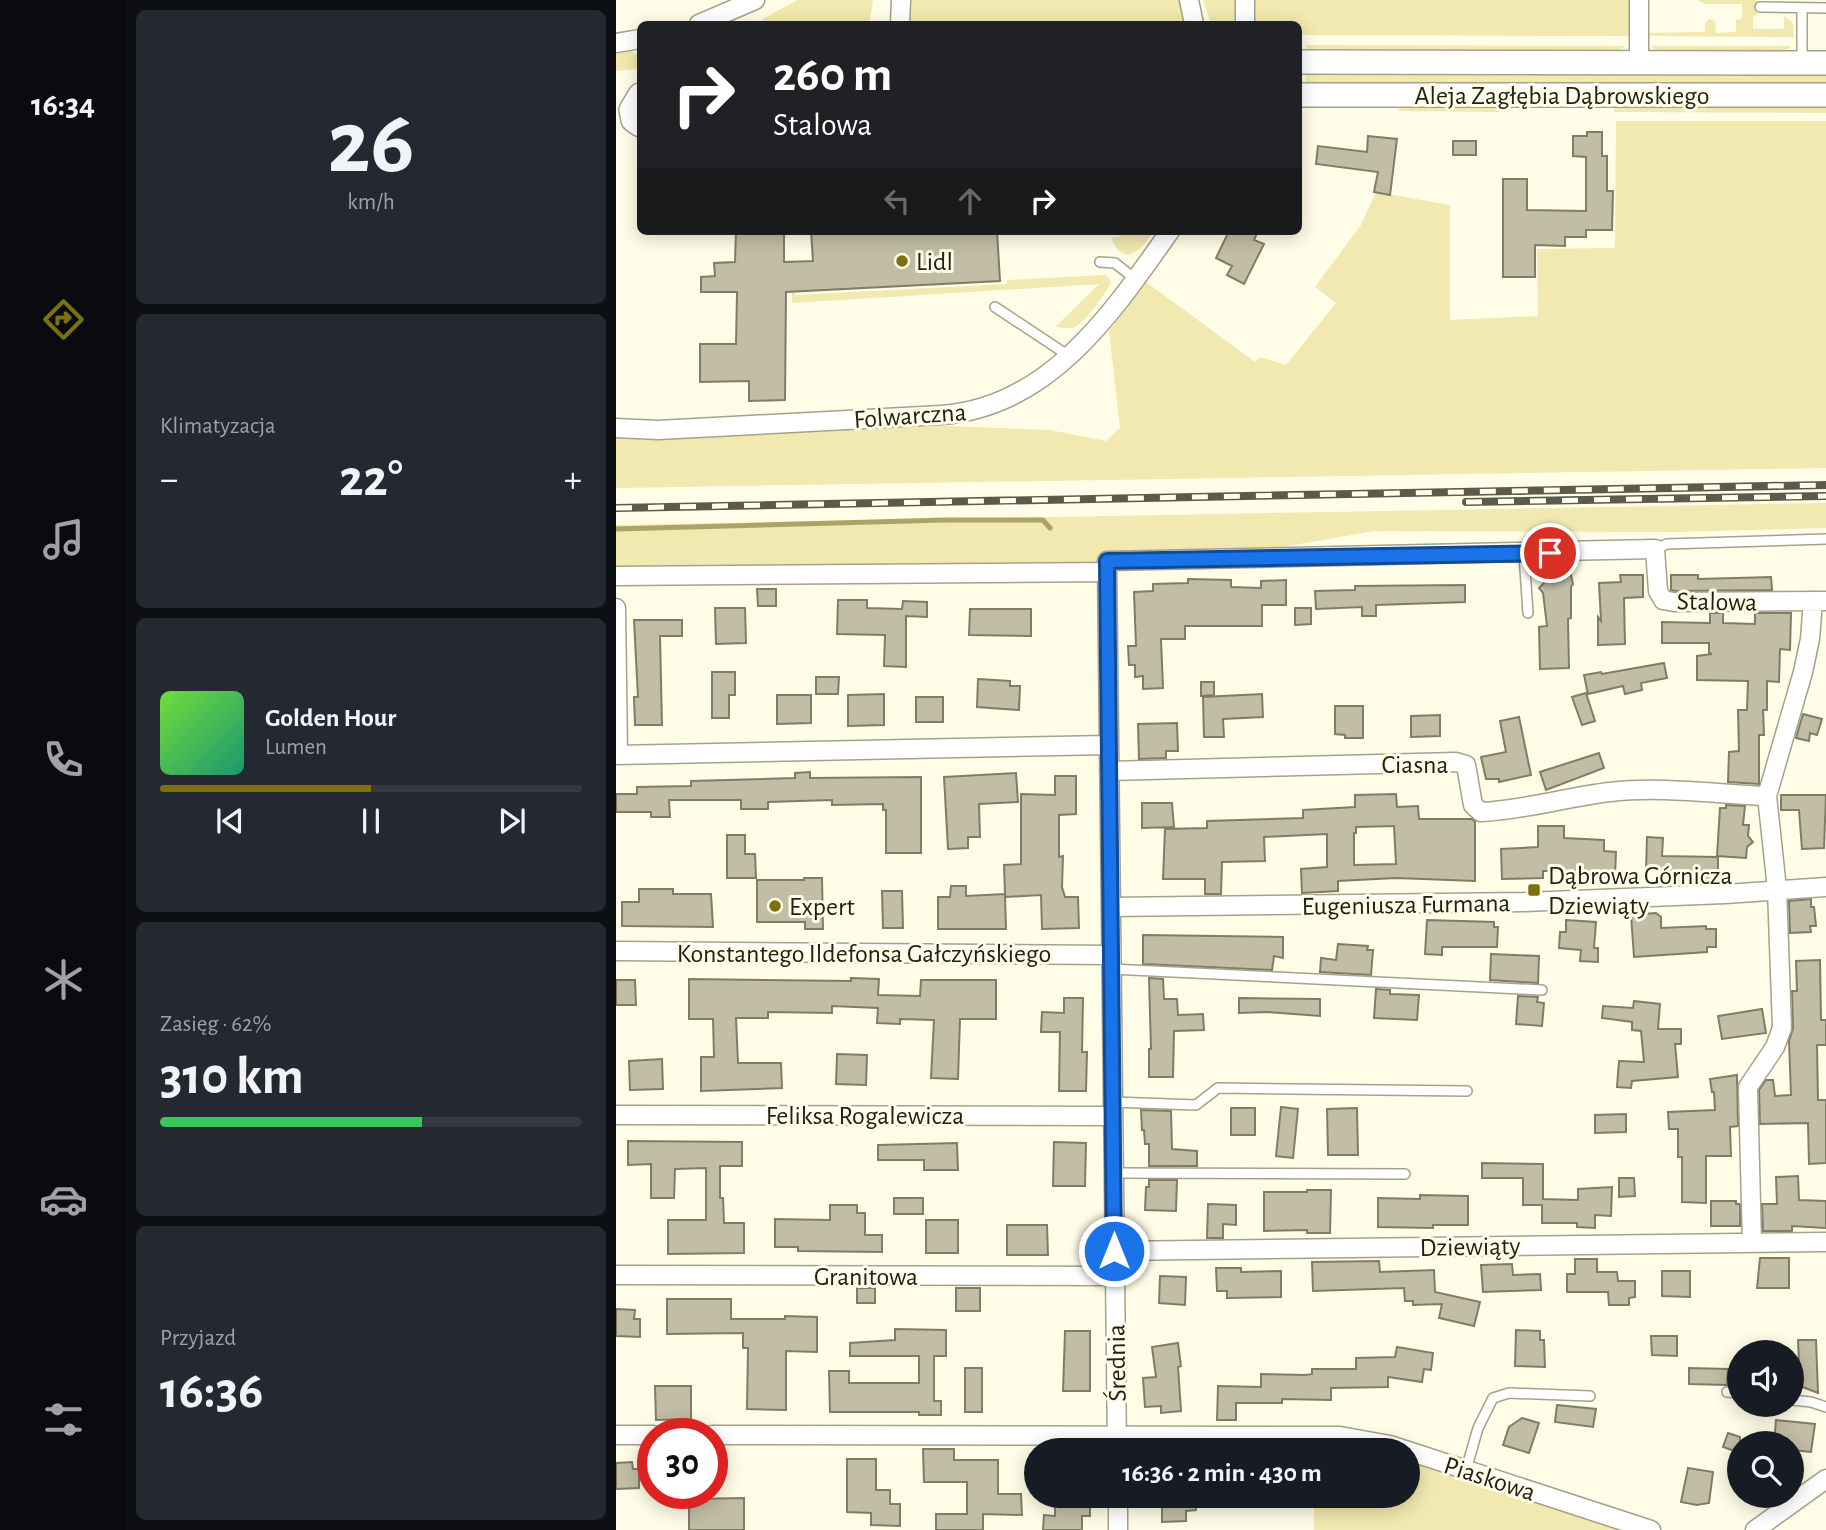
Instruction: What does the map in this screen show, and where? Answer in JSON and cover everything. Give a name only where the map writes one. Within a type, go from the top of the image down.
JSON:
[{"type":"street","points":[[706,21],[755,0]]},
{"type":"street","points":[[900,21],[901,0]]},
{"type":"street","points":[[1189,0],[1193,21]]},
{"type":"street","points":[[1245,0],[1245,21]]},
{"type":"street","points":[[1639,0],[1639,63]]},
{"type":"street","points":[[616,43],[637,40]]},
{"type":"street","name":"Aleja Zagłębia Dąbrowskiego","points":[[1302,62],[1826,63]]},
{"type":"street","name":"Aleja Zagłębia Dąbrowskiego","points":[[1302,95],[1826,94]]},
{"type":"street","points":[[616,97],[637,95]]},
{"type":"street","points":[[637,100],[631,110],[633,120],[637,123]]},
{"type":"street","points":[[616,129],[637,126]]},
{"type":"street","name":"Folwarczna","points":[[616,428],[692,429],[961,414],[992,406],[1038,383],[1069,356],[1135,279],[1167,235]]},
{"type":"street","points":[[616,576],[1107,566],[1655,549]]},
{"type":"street","name":"Stalowa","points":[[1655,549],[1658,590],[1663,600],[1819,601]]},
{"type":"street","name":"Średnia","points":[[1107,566],[1117,1438]]},
{"type":"street","points":[[1752,1243],[1748,1087],[1775,1047],[1782,1028],[1777,889],[1767,796],[1803,672],[1819,601]]},
{"type":"street","points":[[616,608],[617,755],[1108,745]]},
{"type":"street","name":"Ciasna","points":[[1109,771],[1456,762],[1466,765],[1473,805],[1481,811],[1534,806],[1611,792],[1767,796]]},
{"type":"street","name":"Eugeniusza Furmana","points":[[1111,907],[1524,902],[1826,887]]},
{"type":"street","name":"Konstantego Ildefonsa Gałczyńskiego","points":[[616,951],[1111,962]]},
{"type":"street","name":"Feliksa Rogalewicza","points":[[616,1115],[1113,1109]]},
{"type":"street","name":"Dziewiąty","points":[[1114,1251],[1826,1242]]},
{"type":"street","name":"Granitowa","points":[[616,1275],[1115,1276]]},
{"type":"street","points":[[616,1435],[637,1435]]},
{"type":"street","name":"Piaskowa","points":[[728,1435],[1024,1441]]},
{"type":"street","name":"Piaskowa","points":[[1276,1438],[1350,1438]]},
{"type":"street","name":"Piaskowa","points":[[1420,1455],[1651,1530]]},
{"type":"street","points":[[1755,1530],[1826,1479]]},
{"type":"street","points":[[1118,1508],[1118,1530]]},
{"type":"lane","points":[[1759,8],[1826,8]]},
{"type":"lane","points":[[1802,8],[1802,63]]},
{"type":"lane","points":[[1100,262],[1115,263],[1135,279]]},
{"type":"lane","points":[[995,307],[1069,356]]},
{"type":"lane","points":[[1655,549],[1667,544],[1826,539]]},
{"type":"lane","points":[[1524,554],[1528,613]]},
{"type":"lane","points":[[1111,962],[1542,990]]},
{"type":"lane","points":[[1113,1109],[1196,1105],[1218,1088],[1467,1091]]},
{"type":"lane","points":[[1114,1173],[1405,1174]]},
{"type":"lane","points":[[1466,1470],[1478,1428],[1493,1398],[1509,1394],[1590,1396]]},
{"type":"lane","points":[[1804,1402],[1826,1407]]},
{"type":"shaded area","points":[[797,0],[873,0],[870,21],[763,19]]},
{"type":"shaded area","points":[[907,0],[1179,0],[1182,21],[904,21]]},
{"type":"shaded area","points":[[1203,0],[1236,0],[1235,21],[1210,21]]},
{"type":"shaded area","points":[[1254,0],[1631,0],[1630,36],[1302,35],[1302,21],[1254,21]]},
{"type":"shaded area","points":[[1697,0],[1757,0],[1753,29],[1784,29],[1784,16],[1793,23],[1794,37],[1647,36],[1647,33],[1705,32],[1705,23],[1709,19],[1715,21],[1716,33],[1736,32],[1736,20],[1742,19],[1742,4],[1705,4]]},
{"type":"shaded area","points":[[1306,45],[1626,46],[1616,52],[1306,53]]},
{"type":"shaded area","points":[[1651,46],[1791,46],[1784,52],[1666,54]]},
{"type":"shaded area","points":[[633,49],[634,54],[637,54],[637,69],[616,71],[616,52]]},
{"type":"shaded area","points":[[1306,70],[1826,71],[1826,87],[1306,86]]},
{"type":"shaded area","points":[[1399,104],[1497,105],[1500,112],[1399,111]]},
{"type":"shaded area","points":[[1614,104],[1826,104],[1826,113],[1614,112]]},
{"type":"shaded area","points":[[1616,121],[1826,121],[1826,468],[616,488],[616,438],[754,434],[899,424],[1050,430],[1106,441],[1120,428],[1109,331],[1146,282],[1255,362],[1260,357],[1286,365],[1336,303],[1315,287],[1361,225],[1376,192],[1450,205],[1450,320],[1538,316],[1537,249],[1615,248]]},
{"type":"shaded area","points":[[1151,235],[1139,250],[1127,254],[1116,247],[1111,238]]},
{"type":"shaded area","points":[[791,267],[795,295],[1007,284],[1007,280],[1106,275],[1111,282],[1088,315],[1077,326],[1069,328],[1055,327],[1099,284],[792,303]]},
{"type":"shaded area","points":[[1826,503],[1826,528],[1679,532],[1375,531],[1276,548],[1169,556],[1104,553],[1089,569],[635,570],[616,565],[616,525]]},
{"type":"shaded area","points":[[1420,1464],[1624,1530],[1314,1530],[1314,1508],[1420,1508]]},
{"type":"building","points":[[1587,132],[1602,132],[1602,156],[1607,156],[1607,191],[1613,191],[1612,230],[1586,230],[1586,237],[1565,237],[1565,246],[1535,245],[1535,277],[1503,277],[1503,179],[1527,179],[1527,210],[1586,211],[1586,157],[1573,156],[1573,136],[1587,136]]},
{"type":"building","points":[[1368,136],[1397,139],[1390,195],[1374,192],[1378,172],[1316,164],[1318,146],[1367,152]]},
{"type":"building","points":[[1453,141],[1476,141],[1476,155],[1453,155]]},
{"type":"building","points":[[736,235],[784,235],[784,262],[813,261],[811,235],[997,235],[1000,281],[786,292],[785,400],[749,401],[749,381],[700,382],[700,344],[736,344],[737,292],[701,292],[701,277],[715,276],[714,263],[735,262]]},
{"type":"building","points":[[1227,235],[1256,235],[1254,240],[1264,244],[1244,284],[1227,275],[1232,266],[1216,258]]},
{"type":"building","points":[[1570,571],[1573,584],[1571,618],[1568,619],[1569,668],[1540,669],[1539,627],[1547,626],[1543,593],[1539,588],[1544,583],[1544,572]]},
{"type":"building","points":[[1620,575],[1643,575],[1643,597],[1624,598],[1625,644],[1598,645],[1598,617],[1601,621],[1599,583],[1621,582]]},
{"type":"building","points":[[1671,575],[1698,575],[1698,579],[1771,577],[1772,590],[1675,591],[1671,590]]},
{"type":"building","points":[[1188,579],[1231,580],[1231,587],[1261,588],[1261,581],[1286,580],[1286,605],[1262,605],[1262,626],[1185,626],[1185,639],[1161,639],[1163,688],[1143,689],[1143,676],[1135,677],[1135,665],[1129,665],[1128,646],[1136,646],[1134,592],[1153,591],[1153,584],[1188,583]]},
{"type":"building","points":[[1465,585],[1465,602],[1376,605],[1376,616],[1362,616],[1362,607],[1316,609],[1315,591],[1355,590],[1355,586]]},
{"type":"building","points":[[757,589],[776,589],[776,606],[758,606]]},
{"type":"building","points":[[838,600],[867,600],[867,608],[902,609],[903,601],[927,602],[927,617],[906,616],[906,667],[884,666],[885,635],[837,634]]},
{"type":"building","points":[[715,608],[745,608],[746,643],[716,644]]},
{"type":"building","points":[[1295,608],[1311,608],[1311,624],[1295,625]]},
{"type":"building","points":[[970,609],[1031,609],[1031,636],[969,635]]},
{"type":"building","points":[[1710,613],[1723,613],[1723,623],[1755,624],[1755,613],[1791,613],[1790,650],[1780,649],[1779,682],[1767,681],[1767,710],[1763,710],[1764,735],[1759,735],[1759,784],[1728,782],[1729,752],[1739,751],[1738,710],[1747,710],[1748,681],[1697,680],[1697,656],[1712,654],[1709,653],[1709,643],[1662,643],[1662,622],[1710,623]]},
{"type":"building","points":[[634,620],[682,620],[682,636],[660,636],[662,725],[635,725],[634,697],[638,697]]},
{"type":"building","points":[[1664,663],[1667,678],[1641,683],[1642,690],[1625,694],[1623,686],[1588,694],[1584,675]]},
{"type":"building","points":[[712,672],[735,672],[735,695],[729,695],[729,718],[712,718]]},
{"type":"building","points":[[816,677],[839,677],[838,694],[816,694]]},
{"type":"building","points":[[978,679],[1010,681],[1010,686],[1020,686],[1019,710],[977,707]]},
{"type":"building","points":[[1201,682],[1214,682],[1214,695],[1201,696]]},
{"type":"building","points":[[1586,693],[1595,721],[1582,725],[1572,697]]},
{"type":"building","points":[[884,694],[884,725],[848,726],[848,695]]},
{"type":"building","points":[[1262,694],[1263,717],[1223,719],[1224,737],[1204,737],[1203,697]]},
{"type":"building","points":[[777,695],[811,695],[811,723],[777,724]]},
{"type":"building","points":[[916,697],[943,697],[943,722],[916,722]]},
{"type":"building","points":[[1335,706],[1363,706],[1363,738],[1345,738],[1345,735],[1335,734]]},
{"type":"building","points":[[1803,714],[1822,719],[1817,735],[1810,733],[1809,741],[1796,738]]},
{"type":"building","points":[[1440,715],[1440,736],[1411,737],[1411,716]]},
{"type":"building","points":[[1519,717],[1531,775],[1499,782],[1499,779],[1486,779],[1481,757],[1506,752],[1500,721]]},
{"type":"building","points":[[1177,723],[1178,751],[1166,751],[1166,758],[1139,759],[1138,724]]},
{"type":"building","points":[[1599,753],[1604,768],[1546,790],[1540,772]]},
{"type":"building","points":[[810,772],[810,778],[921,777],[921,853],[886,853],[886,810],[883,810],[883,804],[832,805],[832,800],[768,802],[768,809],[741,809],[741,800],[669,800],[670,817],[651,817],[651,812],[616,812],[616,794],[637,794],[637,787],[691,786],[691,781],[795,778],[795,773]]},
{"type":"building","points":[[1016,773],[1018,802],[979,804],[980,837],[968,837],[968,848],[948,849],[944,777]]},
{"type":"building","points":[[1055,776],[1076,776],[1076,814],[1059,815],[1059,857],[1063,856],[1062,887],[1065,897],[1078,897],[1079,928],[1042,929],[1041,895],[1005,895],[1006,929],[938,929],[938,897],[950,897],[951,886],[966,886],[966,896],[1005,894],[1004,865],[1021,864],[1021,794],[1055,795]]},
{"type":"building","points":[[1396,794],[1397,807],[1418,806],[1419,819],[1472,819],[1475,822],[1475,881],[1396,878],[1338,881],[1338,891],[1302,893],[1301,869],[1327,867],[1327,834],[1264,837],[1265,861],[1222,862],[1221,894],[1205,894],[1205,879],[1163,879],[1165,829],[1207,828],[1207,821],[1303,818],[1303,810],[1355,807],[1355,795]],"holes":[[[1394,826],[1396,864],[1354,865],[1356,827]]]},
{"type":"building","points":[[1781,795],[1826,795],[1824,848],[1802,849],[1799,810],[1781,810]]},
{"type":"building","points":[[1142,803],[1172,803],[1174,827],[1142,828]]},
{"type":"building","points":[[1726,805],[1745,806],[1743,825],[1749,825],[1748,836],[1753,842],[1747,847],[1746,858],[1717,856],[1720,808],[1726,808]]},
{"type":"building","points":[[1538,826],[1564,826],[1564,838],[1604,840],[1604,851],[1616,852],[1615,877],[1583,876],[1583,871],[1543,871],[1543,878],[1502,879],[1501,849],[1538,847]]},
{"type":"building","points":[[727,835],[745,835],[745,854],[755,854],[756,878],[727,878]]},
{"type":"building","points":[[1647,837],[1663,838],[1662,856],[1718,857],[1718,883],[1678,883],[1678,871],[1646,870]]},
{"type":"building","points":[[822,878],[823,929],[805,929],[805,922],[757,922],[757,880]]},
{"type":"building","points":[[639,889],[673,889],[673,894],[711,894],[713,927],[622,926],[622,902],[639,902]]},
{"type":"building","points":[[882,891],[902,891],[903,928],[883,928]]},
{"type":"building","points":[[1811,899],[1816,926],[1810,926],[1811,932],[1790,933],[1789,901]]},
{"type":"building","points":[[1656,913],[1661,917],[1661,928],[1706,926],[1706,929],[1716,929],[1716,947],[1707,947],[1707,952],[1634,957],[1631,915]]},
{"type":"building","points":[[1427,920],[1494,922],[1494,927],[1498,927],[1497,947],[1442,947],[1442,955],[1425,954]]},
{"type":"building","points":[[1566,920],[1596,922],[1594,948],[1598,948],[1598,962],[1580,961],[1581,950],[1559,948],[1560,932],[1566,932]]},
{"type":"building","points":[[1143,935],[1283,937],[1283,958],[1274,956],[1272,970],[1143,964]]},
{"type":"building","points":[[1338,944],[1368,946],[1367,950],[1373,950],[1371,975],[1320,972],[1321,958],[1336,960]]},
{"type":"building","points":[[1491,954],[1539,956],[1538,983],[1490,980]]},
{"type":"building","points":[[1820,960],[1821,1020],[1826,1020],[1826,1045],[1817,1045],[1818,1100],[1826,1100],[1826,1163],[1809,1164],[1808,1123],[1760,1124],[1759,1090],[1766,1080],[1773,1080],[1775,1096],[1791,1095],[1789,1041],[1793,1028],[1792,991],[1797,991],[1796,961]]},
{"type":"building","points":[[851,978],[879,979],[878,995],[920,996],[921,980],[996,980],[996,1019],[960,1019],[958,1079],[931,1078],[934,1020],[900,1019],[900,1024],[877,1023],[878,1008],[832,1006],[832,1013],[768,1012],[768,1018],[736,1018],[738,1063],[781,1063],[782,1088],[701,1091],[701,1057],[714,1057],[713,1019],[689,1019],[689,979],[851,981]]},
{"type":"building","points":[[1149,978],[1163,979],[1164,999],[1177,999],[1178,1015],[1203,1014],[1204,1030],[1174,1031],[1173,1077],[1149,1077]]},
{"type":"building","points":[[616,980],[635,980],[636,1005],[616,1005]]},
{"type":"building","points":[[1376,989],[1390,990],[1390,994],[1419,995],[1417,1020],[1374,1018]]},
{"type":"building","points":[[1518,996],[1538,997],[1537,1002],[1544,1003],[1542,1026],[1516,1024]]},
{"type":"building","points":[[1064,998],[1083,998],[1082,1052],[1087,1052],[1086,1091],[1059,1091],[1060,1032],[1041,1032],[1042,1012],[1064,1013]]},
{"type":"building","points":[[1239,998],[1320,999],[1320,1016],[1239,1013]]},
{"type":"building","points":[[1634,1001],[1660,1004],[1658,1029],[1681,1029],[1681,1044],[1675,1044],[1678,1077],[1632,1081],[1631,1088],[1617,1087],[1619,1061],[1644,1062],[1641,1031],[1632,1030],[1632,1022],[1602,1018],[1603,1006],[1633,1008]]},
{"type":"building","points":[[1762,1009],[1766,1033],[1722,1039],[1718,1016]]},
{"type":"building","points":[[837,1054],[867,1055],[866,1085],[836,1084]]},
{"type":"building","points":[[662,1059],[663,1089],[630,1090],[629,1061]]},
{"type":"building","points":[[1737,1075],[1738,1126],[1730,1127],[1731,1156],[1706,1156],[1706,1203],[1682,1202],[1682,1157],[1678,1157],[1678,1129],[1669,1129],[1668,1112],[1715,1110],[1710,1079]]},
{"type":"building","points":[[1281,1107],[1298,1109],[1293,1158],[1276,1156]]},
{"type":"building","points":[[1231,1108],[1255,1108],[1255,1135],[1231,1135]]},
{"type":"building","points":[[1357,1108],[1358,1155],[1328,1155],[1327,1109]]},
{"type":"building","points":[[1141,1110],[1171,1111],[1172,1149],[1197,1151],[1197,1166],[1149,1166],[1149,1144],[1145,1144]]},
{"type":"building","points":[[1626,1114],[1626,1132],[1595,1133],[1595,1115]]},
{"type":"building","points":[[628,1141],[742,1142],[742,1166],[720,1166],[720,1198],[723,1198],[724,1223],[744,1223],[744,1253],[668,1254],[668,1220],[706,1220],[706,1168],[675,1169],[674,1198],[651,1198],[651,1164],[628,1165]]},
{"type":"building","points":[[1054,1142],[1086,1143],[1085,1186],[1053,1186]]},
{"type":"building","points":[[957,1143],[958,1170],[924,1170],[924,1160],[878,1160],[878,1145]]},
{"type":"building","points":[[1482,1163],[1543,1164],[1543,1199],[1578,1200],[1578,1189],[1612,1187],[1611,1216],[1595,1215],[1595,1228],[1577,1227],[1577,1223],[1542,1223],[1542,1205],[1523,1205],[1523,1178],[1482,1178]]},
{"type":"building","points":[[1798,1176],[1799,1200],[1826,1201],[1826,1228],[1792,1226],[1792,1231],[1763,1231],[1762,1204],[1777,1204],[1776,1177]]},
{"type":"building","points":[[1619,1178],[1634,1178],[1635,1196],[1619,1197]]},
{"type":"building","points":[[1149,1180],[1177,1180],[1176,1211],[1145,1210]]},
{"type":"building","points":[[1331,1190],[1330,1233],[1307,1233],[1307,1230],[1264,1231],[1264,1192]]},
{"type":"building","points":[[1420,1195],[1468,1196],[1468,1225],[1433,1225],[1433,1228],[1378,1227],[1378,1198],[1420,1199]]},
{"type":"building","points":[[894,1198],[923,1198],[923,1214],[894,1214]]},
{"type":"building","points":[[1711,1201],[1736,1201],[1736,1204],[1740,1204],[1740,1226],[1711,1226]]},
{"type":"building","points":[[1208,1204],[1236,1205],[1236,1225],[1223,1224],[1223,1238],[1207,1238]]},
{"type":"building","points":[[830,1205],[857,1205],[857,1213],[865,1213],[865,1235],[882,1235],[882,1252],[798,1251],[798,1247],[775,1247],[775,1219],[830,1220]]},
{"type":"building","points":[[926,1220],[958,1220],[958,1253],[926,1253]]},
{"type":"building","points":[[1007,1225],[1047,1225],[1048,1255],[1007,1255]]},
{"type":"building","points":[[1760,1258],[1789,1258],[1789,1288],[1757,1288]]},
{"type":"building","points":[[1575,1259],[1597,1259],[1597,1272],[1617,1272],[1618,1281],[1635,1281],[1635,1297],[1629,1298],[1629,1305],[1609,1305],[1608,1292],[1567,1292],[1567,1274],[1575,1274]]},
{"type":"building","points":[[1379,1261],[1380,1272],[1434,1270],[1435,1292],[1480,1302],[1474,1326],[1439,1318],[1442,1304],[1413,1305],[1413,1301],[1405,1301],[1404,1288],[1313,1291],[1312,1262]]},
{"type":"building","points":[[1512,1264],[1513,1275],[1540,1274],[1541,1290],[1483,1292],[1481,1265]]},
{"type":"building","points":[[1216,1268],[1241,1268],[1241,1272],[1281,1271],[1281,1297],[1227,1298],[1227,1291],[1217,1291]]},
{"type":"building","points":[[1662,1271],[1690,1271],[1690,1297],[1662,1296]]},
{"type":"building","points":[[1160,1276],[1186,1277],[1185,1305],[1159,1303]]},
{"type":"building","points":[[857,1288],[875,1288],[875,1303],[857,1303]]},
{"type":"building","points":[[956,1288],[980,1288],[980,1311],[956,1311]]},
{"type":"building","points":[[667,1299],[731,1299],[731,1319],[817,1317],[817,1352],[786,1351],[786,1410],[747,1409],[748,1348],[743,1348],[743,1333],[667,1334]]},
{"type":"building","points":[[616,1309],[635,1310],[634,1319],[640,1319],[640,1337],[616,1336]]},
{"type":"building","points":[[895,1329],[946,1330],[946,1356],[934,1356],[934,1401],[941,1401],[941,1415],[919,1415],[919,1412],[830,1412],[829,1371],[849,1371],[849,1383],[919,1383],[919,1356],[850,1356],[850,1343],[895,1340]]},
{"type":"building","points":[[1516,1330],[1540,1331],[1540,1340],[1544,1340],[1545,1367],[1515,1366]]},
{"type":"building","points":[[1065,1331],[1090,1331],[1090,1391],[1063,1391]]},
{"type":"building","points":[[1651,1336],[1677,1336],[1677,1356],[1652,1355]]},
{"type":"building","points":[[1804,1340],[1816,1340],[1818,1393],[1804,1388]]},
{"type":"building","points":[[1178,1343],[1181,1411],[1161,1413],[1161,1406],[1145,1407],[1143,1378],[1156,1377],[1152,1347]]},
{"type":"building","points":[[1397,1347],[1433,1353],[1431,1370],[1424,1369],[1422,1382],[1388,1377],[1388,1387],[1331,1388],[1331,1400],[1282,1399],[1282,1403],[1236,1403],[1236,1420],[1217,1420],[1218,1386],[1261,1387],[1261,1374],[1306,1375],[1312,1374],[1312,1369],[1356,1369],[1356,1358],[1395,1357]]},
{"type":"building","points":[[965,1368],[982,1368],[982,1412],[965,1412]]},
{"type":"building","points":[[1689,1368],[1727,1369],[1727,1385],[1689,1384]]},
{"type":"building","points":[[655,1386],[691,1386],[691,1418],[656,1418]]},
{"type":"building","points":[[1557,1405],[1596,1409],[1593,1427],[1555,1422]]},
{"type":"building","points":[[1522,1418],[1539,1423],[1529,1453],[1503,1445],[1509,1427]]},
{"type":"building","points":[[1776,1420],[1815,1424],[1811,1452],[1804,1451],[1804,1431],[1775,1431]]},
{"type":"building","points":[[923,1449],[954,1449],[954,1460],[998,1460],[998,1494],[1021,1494],[1022,1515],[983,1514],[983,1530],[936,1530],[936,1514],[967,1514],[967,1482],[924,1482]]},
{"type":"building","points":[[847,1459],[876,1459],[876,1490],[890,1490],[890,1504],[900,1504],[900,1526],[871,1525],[871,1513],[847,1512]]},
{"type":"building","points":[[632,1462],[633,1469],[637,1469],[637,1488],[616,1489],[616,1463]]},
{"type":"building","points":[[1688,1468],[1713,1472],[1709,1503],[1697,1505],[1681,1502]]},
{"type":"building","points":[[728,1498],[744,1498],[744,1530],[689,1530],[689,1509],[728,1509]]},
{"type":"building","points":[[1055,1508],[1090,1508],[1090,1516],[1082,1516],[1082,1530],[1043,1530],[1044,1515],[1055,1516]]},
{"type":"building","points":[[1162,1508],[1196,1508],[1186,1511],[1186,1521],[1162,1522]]},
{"type":"waterway","points":[[616,529],[946,520],[1043,520],[1050,528]]},
{"type":"railway","points":[[616,508],[1826,485]]},
{"type":"railway","points":[[1466,502],[1826,496]]},
{"type":"place","name":"Lidl","points":[[902,261]]},
{"type":"place","name":"Dąbrowa Górnicza Dziewiąty","points":[[1534,890]]},
{"type":"place","name":"Expert","points":[[775,906]]},
{"type":"route","points":[[1114,1251],[1107,561],[1550,553]]}]
